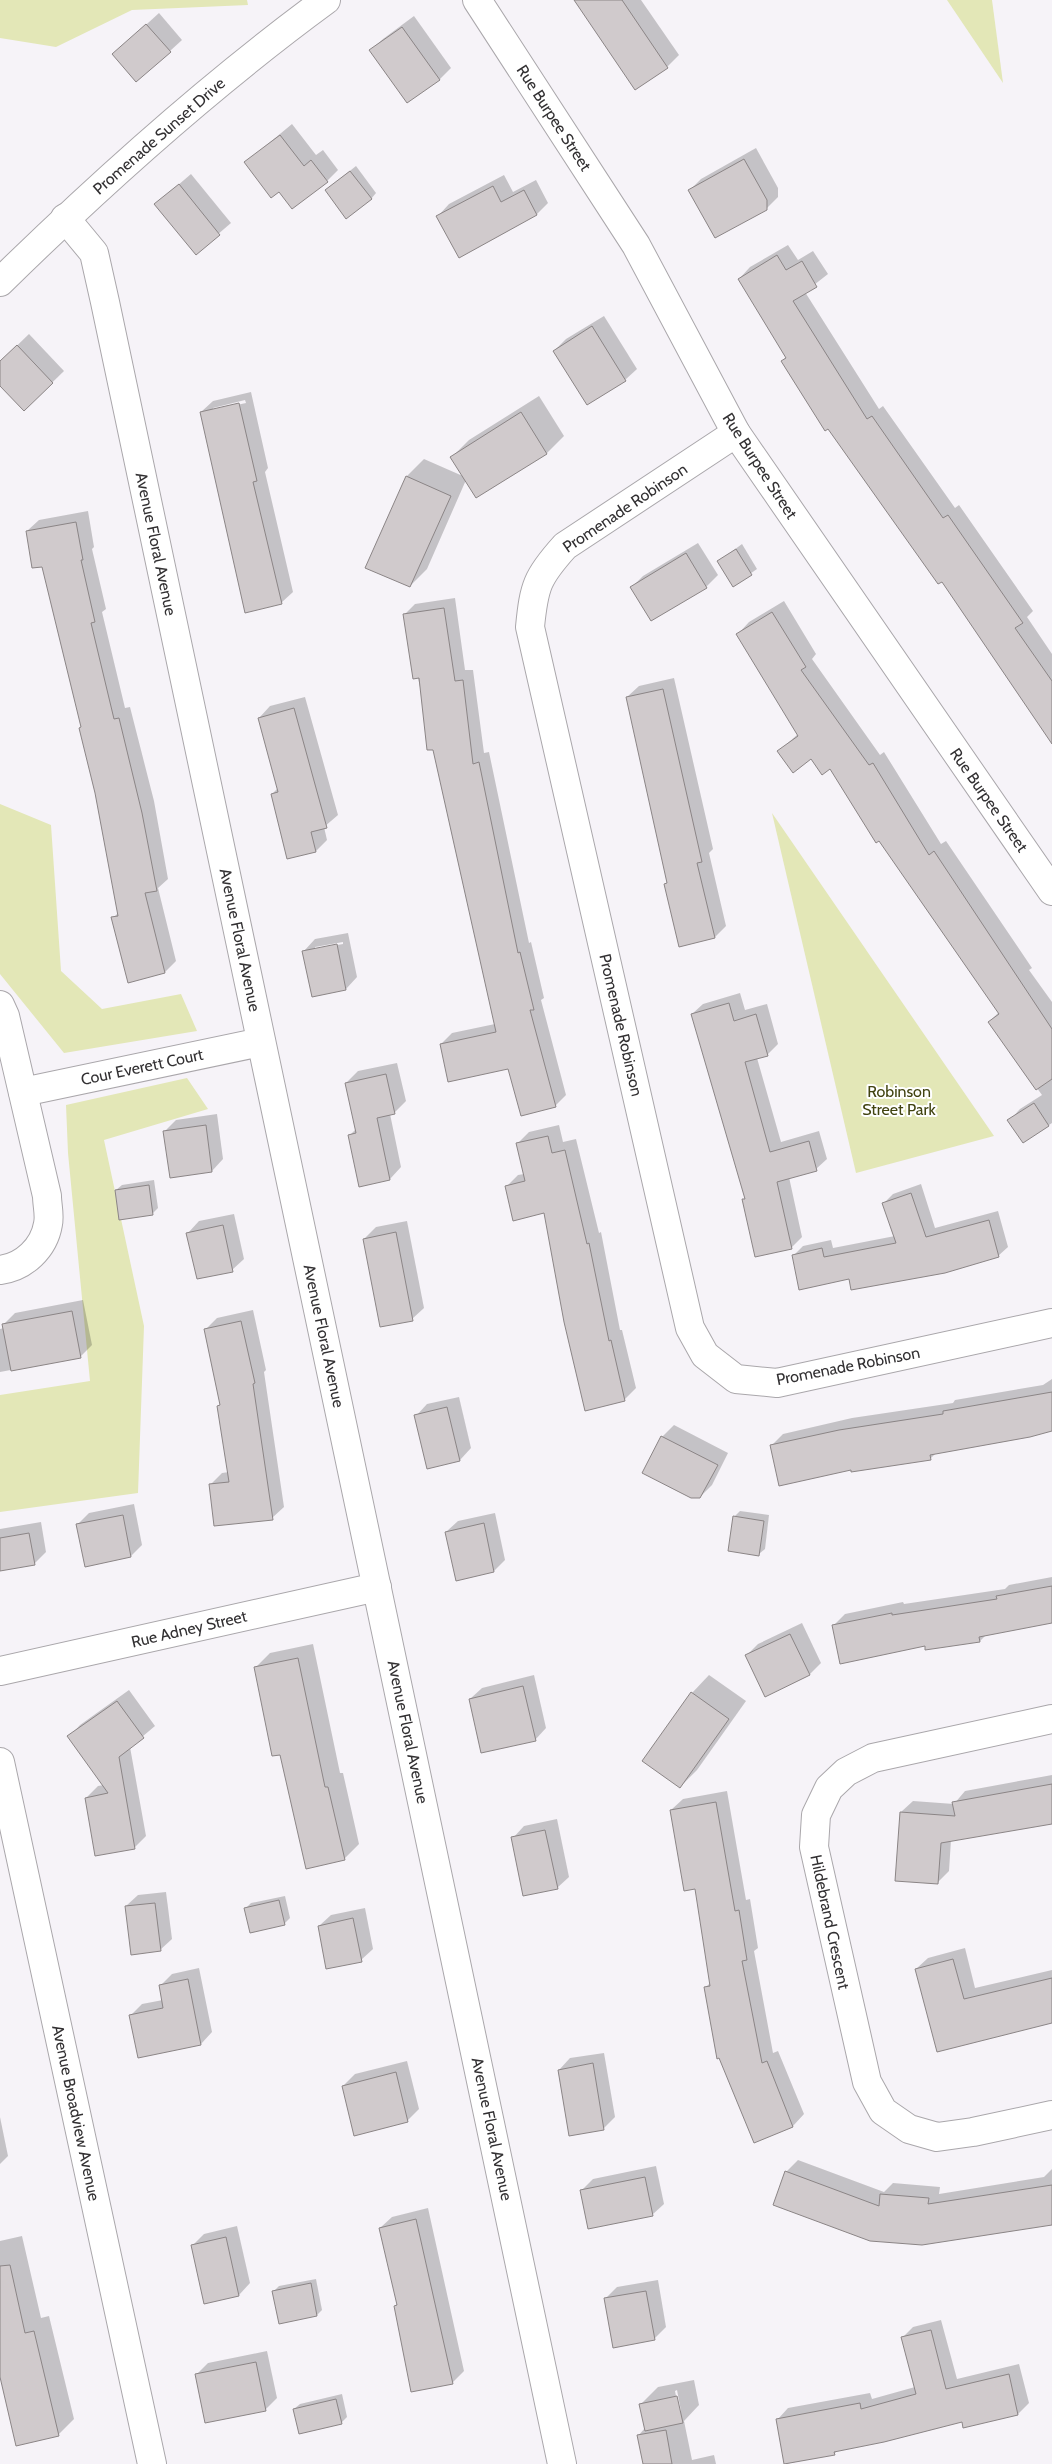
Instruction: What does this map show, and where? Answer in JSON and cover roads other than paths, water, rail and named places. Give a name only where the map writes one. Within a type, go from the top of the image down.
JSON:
[{"type":"street","name":"Promenade Sunset Drive","points":[[0,282],[66,218],[164,129],[268,42],[326,0]]},
{"type":"street","name":"Rue Burpee Street","points":[[477,0],[636,245],[736,433],[1052,891]]},
{"type":"street","name":"Avenue Floral Avenue","points":[[66,218],[94,253],[562,2464]]},
{"type":"street","name":"Promenade Robinson","points":[[736,433],[565,546],[546,567],[533,593],[530,627],[690,1328],[705,1356],[736,1379],[777,1383],[1052,1323]]},
{"type":"street","points":[[0,1005],[5,1016],[47,1196],[49,1223],[41,1245],[25,1261],[0,1270]]},
{"type":"street","name":"Cour Everett Court","points":[[23,1092],[261,1042]]},
{"type":"street","name":"Rue Adney Street","points":[[0,1671],[377,1587]]},
{"type":"street","name":"Hildebrand Crescent","points":[[1052,1719],[873,1758],[846,1772],[829,1788],[816,1815],[814,1847],[867,2082],[883,2111],[909,2129],[936,2137],[974,2132],[1052,2115]]},
{"type":"street","name":"Avenue Broadview Avenue","points":[[0,1762],[152,2464]]},
{"type":"park label","name":"Robinson Street Park","points":[[899,1100]]}]
